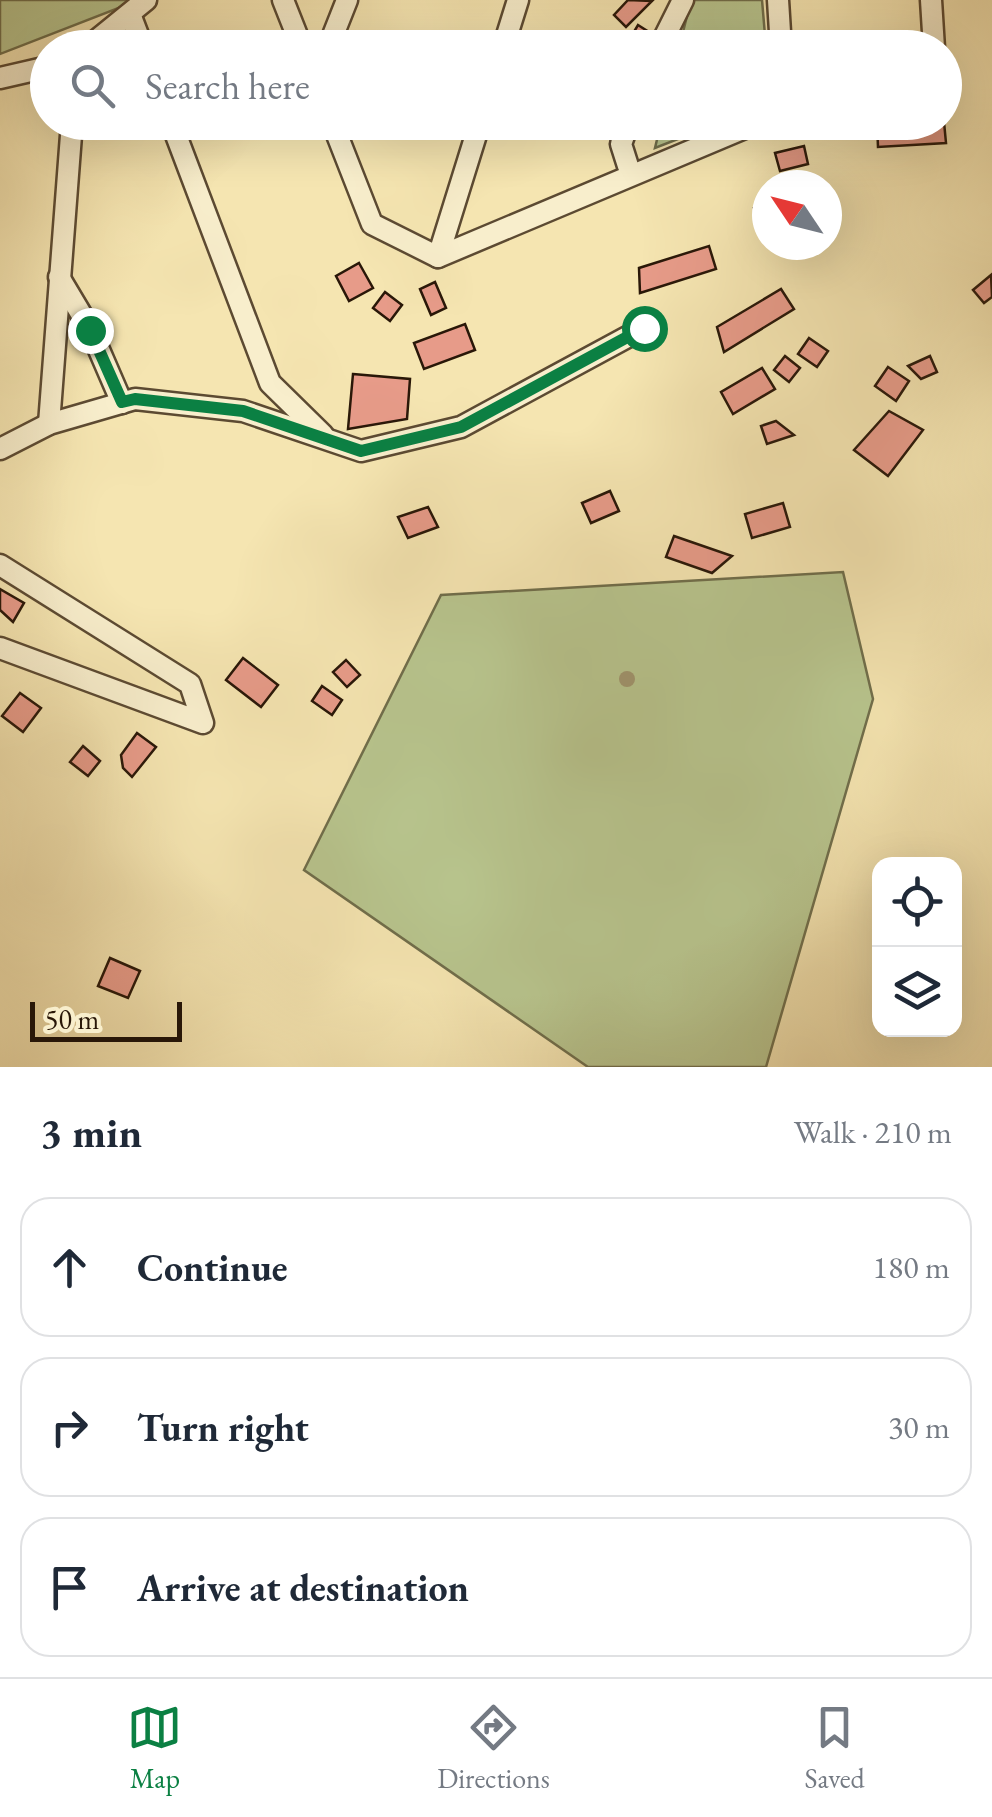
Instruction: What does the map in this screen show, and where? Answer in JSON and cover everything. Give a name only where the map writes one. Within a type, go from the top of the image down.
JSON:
[{"type":"street","points":[[283,0],[295,30]]},
{"type":"street","points":[[335,30],[347,0]]},
{"type":"street","points":[[509,30],[518,0]]},
{"type":"street","points":[[668,30],[683,0]]},
{"type":"street","points":[[778,0],[780,30]]},
{"type":"street","points":[[930,0],[932,30]]},
{"type":"street","points":[[109,30],[138,7]]},
{"type":"street","points":[[0,78],[30,71]]},
{"type":"street","points":[[50,424],[70,140]]},
{"type":"street","points":[[178,140],[270,383],[328,440]]},
{"type":"street","points":[[339,140],[372,224],[438,257],[717,140]]},
{"type":"street","points":[[438,257],[474,140]]},
{"type":"street","points":[[623,140],[628,166]]},
{"type":"street","points":[[59,277],[90,330],[122,402]]},
{"type":"street","points":[[0,449],[50,424],[135,399],[243,411],[361,451],[461,427],[644,328]]},
{"type":"street","points":[[0,565],[190,684],[203,723],[0,648]]},
{"type":"green space","points":[[0,0],[139,0],[62,30],[30,30],[30,42],[0,54]]},
{"type":"green space","points":[[691,0],[762,0],[765,30],[684,30]]},
{"type":"green space","points":[[657,140],[675,140],[655,148]]},
{"type":"green space","points":[[843,572],[873,699],[766,1067],[588,1067],[304,870],[441,595]]},
{"type":"building","points":[[628,0],[652,1],[626,27],[614,15]]},
{"type":"building","points":[[878,140],[946,143],[878,147]]},
{"type":"building","points":[[804,146],[808,164],[780,170],[775,153]]},
{"type":"building","points":[[709,246],[716,269],[640,293],[639,268]]},
{"type":"building","points":[[359,263],[373,288],[349,301],[336,276]]},
{"type":"building","points":[[991,275],[992,297],[984,303],[973,290]]},
{"type":"building","points":[[435,282],[446,308],[431,315],[420,289]]},
{"type":"building","points":[[781,289],[794,309],[724,352],[717,327]]},
{"type":"building","points":[[385,292],[402,305],[390,321],[373,308]]},
{"type":"building","points":[[465,324],[475,350],[424,369],[414,343]]},
{"type":"building","points":[[809,338],[828,351],[817,367],[798,354]]},
{"type":"building","points":[[785,356],[800,368],[789,382],[774,370]]},
{"type":"building","points":[[930,356],[937,372],[921,379],[908,366]]},
{"type":"building","points":[[888,367],[909,381],[896,401],[875,386]]},
{"type":"building","points":[[762,368],[775,389],[733,414],[721,392]]},
{"type":"building","points":[[353,374],[410,379],[407,419],[348,429]]},
{"type":"building","points":[[889,411],[923,430],[888,476],[854,450]]},
{"type":"building","points":[[776,421],[794,435],[767,444],[761,426]]},
{"type":"building","points":[[610,491],[619,511],[591,523],[582,503]]},
{"type":"building","points":[[783,503],[790,527],[752,538],[745,514]]},
{"type":"building","points":[[428,507],[438,527],[408,538],[398,517]]},
{"type":"building","points":[[674,536],[732,556],[712,573],[666,557]]},
{"type":"building","points":[[0,589],[24,603],[13,622],[0,610]]},
{"type":"building","points":[[243,658],[278,685],[261,707],[226,680]]},
{"type":"building","points":[[346,660],[360,675],[347,687],[333,672]]},
{"type":"building","points":[[322,686],[342,700],[332,715],[312,701]]},
{"type":"building","points":[[20,693],[41,708],[23,732],[2,716]]},
{"type":"building","points":[[137,733],[156,747],[132,777],[123,768],[121,755]]},
{"type":"building","points":[[83,746],[100,761],[88,776],[70,762]]},
{"type":"building","points":[[110,958],[140,971],[128,998],[98,986]]},
{"type":"route","points":[[90,330],[122,402],[135,399],[243,411],[361,451],[461,427],[644,328]]}]
